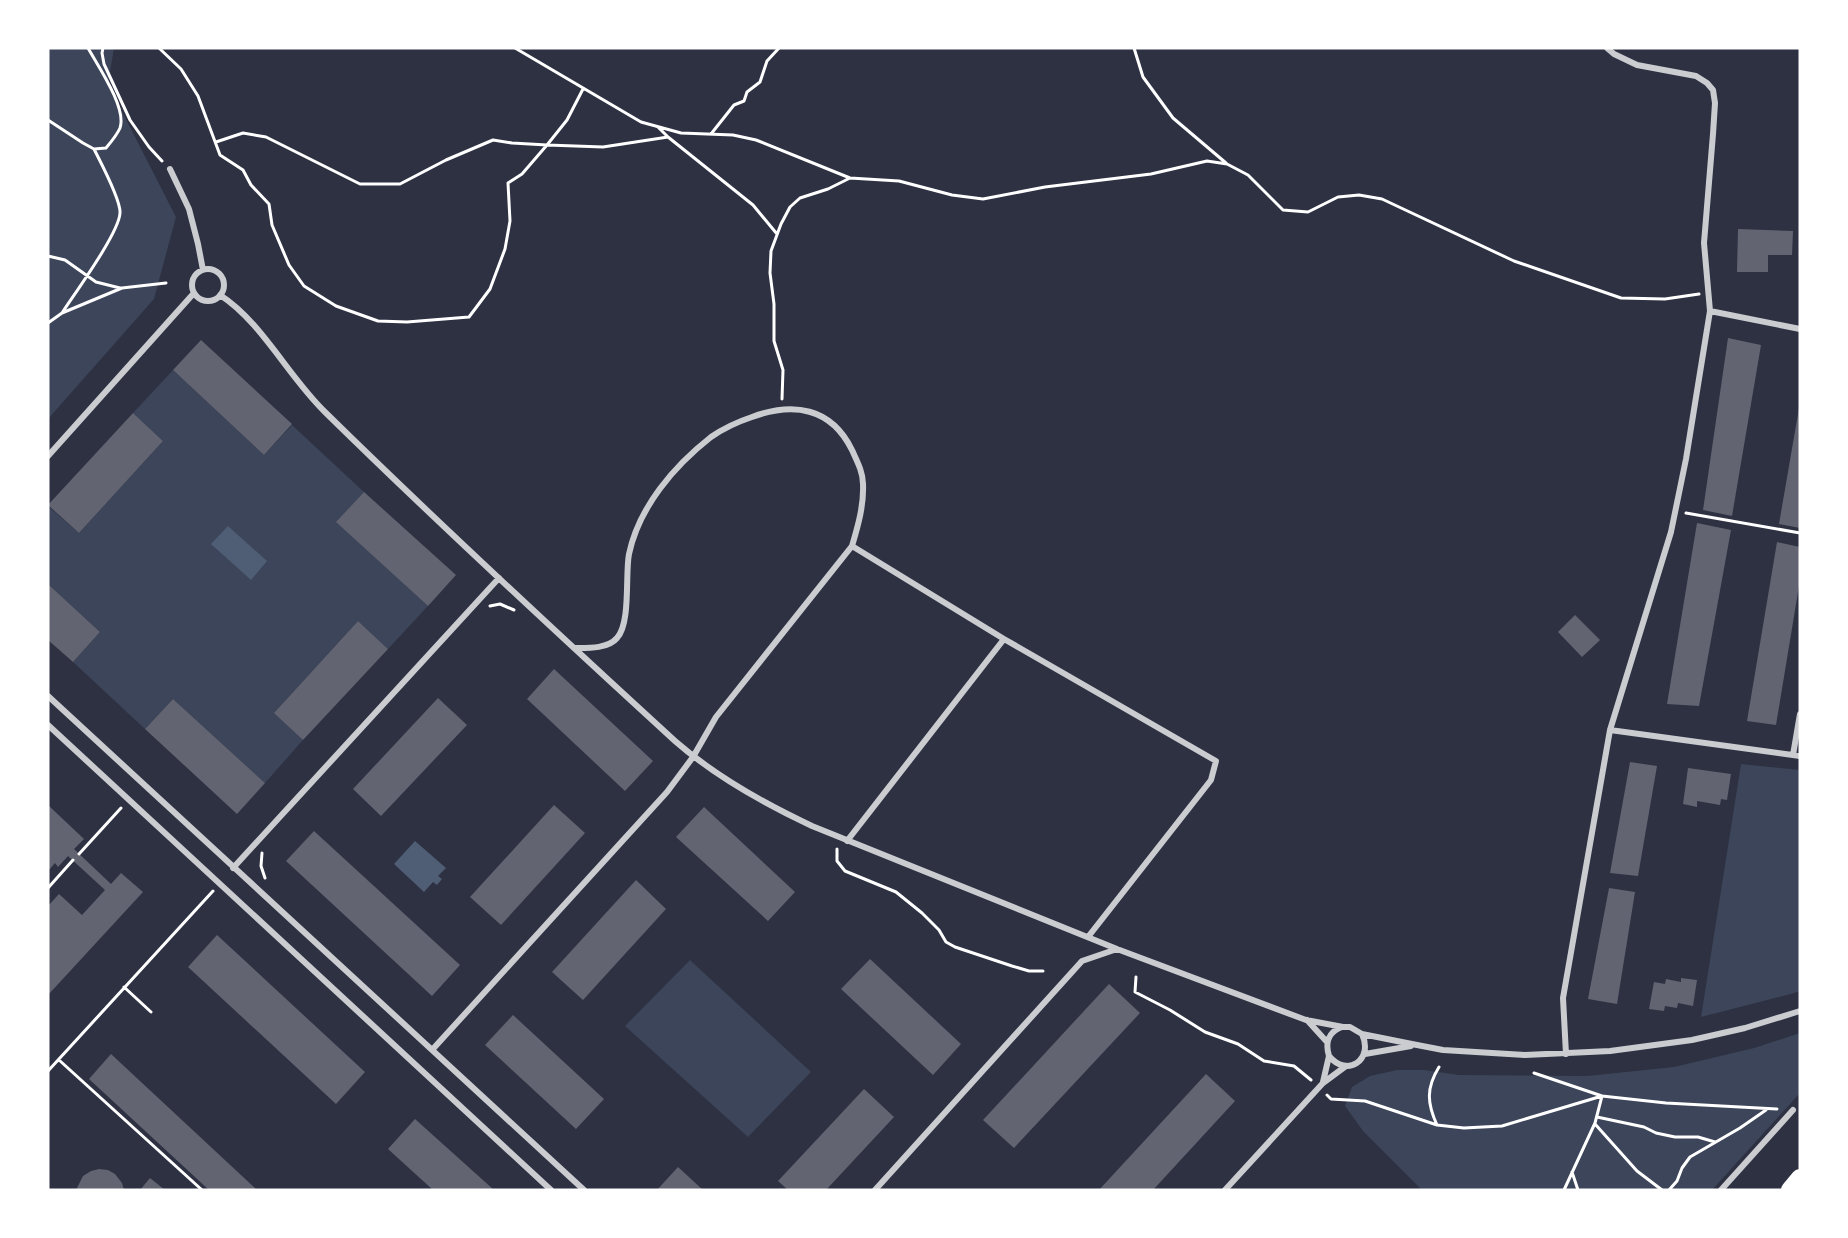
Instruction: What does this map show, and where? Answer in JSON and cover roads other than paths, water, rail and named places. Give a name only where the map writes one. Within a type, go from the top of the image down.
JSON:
[{"type":"highway","points":[[1790,1190],[1800,1178]]},
{"type":"street","points":[[1566,1054],[1563,998],[1610,730],[1675,511],[1686,459],[1710,311],[1704,243],[1715,103],[1713,90],[1696,76],[1637,66],[1607,48]]},
{"type":"street","points":[[170,169],[189,209],[202,270]]},
{"type":"street","points":[[209,269],[220,275],[223,285],[220,295],[207,301],[194,292],[192,285],[196,274],[202,270],[209,269]]},
{"type":"street","points":[[48,456],[194,292]]},
{"type":"street","points":[[220,295],[249,320],[322,410],[573,648],[693,757],[772,808],[847,841],[1117,949],[1306,1020],[1350,1027],[1362,1034],[1417,1045],[1443,1050],[1525,1055],[1610,1052],[1692,1040],[1745,1028],[1800,1011]]},
{"type":"street","points":[[1710,311],[1800,329]]},
{"type":"street","points":[[432,1050],[667,792],[693,757],[716,717],[852,546],[859,523],[863,482],[860,468],[850,446],[839,430],[824,417],[804,410],[781,409],[765,412],[730,425],[711,437],[668,478],[650,503],[635,533],[629,555],[624,622],[618,638],[607,645],[573,648]]},
{"type":"street","points":[[852,546],[1004,639],[1216,761],[1210,780],[1088,937]]},
{"type":"street","points":[[232,868],[499,578]]},
{"type":"street","points":[[847,841],[1004,639]]},
{"type":"street","points":[[48,696],[584,1190]]},
{"type":"street","points":[[1610,730],[1797,756],[1800,714]]},
{"type":"street","points":[[48,725],[551,1190]]},
{"type":"street","points":[[875,1190],[1082,961],[1117,949]]},
{"type":"street","points":[[1306,1020],[1327,1042]]},
{"type":"street","points":[[1323,1083],[1329,1056],[1327,1042],[1332,1032],[1343,1027]]},
{"type":"street","points":[[1329,1056],[1339,1065],[1354,1065],[1365,1054],[1366,1047],[1362,1034]]},
{"type":"street","points":[[1365,1054],[1417,1045]]},
{"type":"street","points":[[1225,1190],[1323,1083],[1346,1066]]},
{"type":"street","points":[[1721,1190],[1793,1110]]}]
